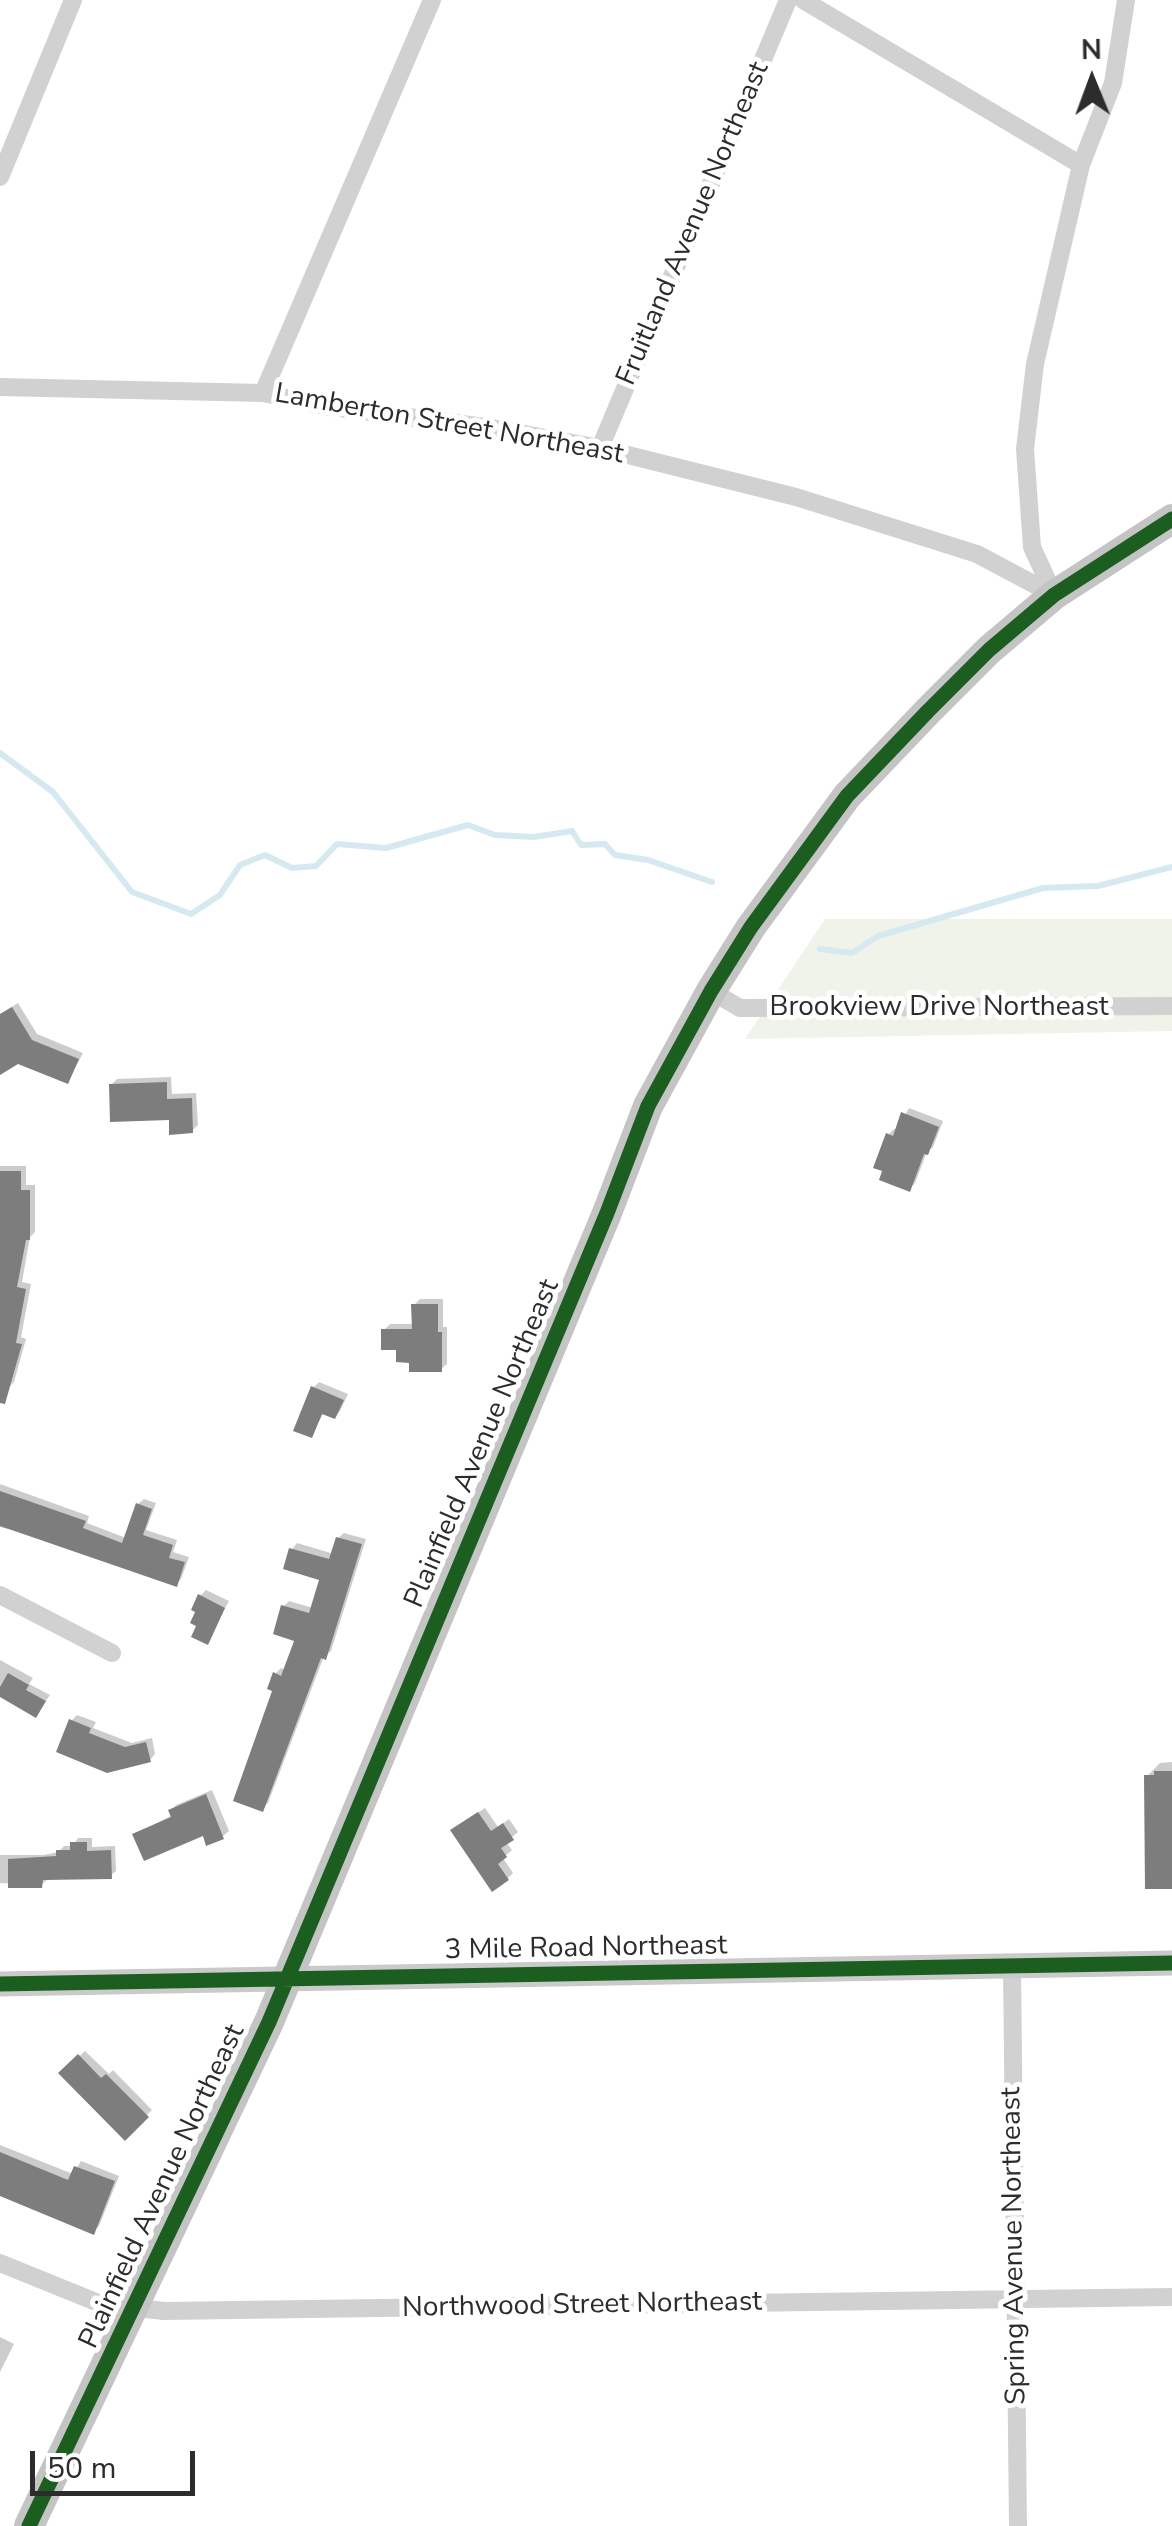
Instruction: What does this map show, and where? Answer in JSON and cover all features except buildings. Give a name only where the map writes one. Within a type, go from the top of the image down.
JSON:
[{"type":"main road","name":"Plainfield Avenue Northeast","points":[[29,2526],[264,2032],[607,1213],[648,1106],[710,991],[751,927],[848,796],[989,650],[1054,596],[1172,520]]},
{"type":"main road","name":"3 Mile Road Northeast","points":[[0,1984],[1172,1963]]},
{"type":"street","points":[[0,176],[73,0]]},
{"type":"street","points":[[263,394],[432,0]]},
{"type":"street","name":"Fruitland Avenue Northeast","points":[[600,448],[788,0]]},
{"type":"street","points":[[804,0],[1081,165]]},
{"type":"street","points":[[1054,596],[1032,547],[1025,449],[1035,364],[1081,165],[1113,83],[1126,0]]},
{"type":"street","name":"Lamberton Street Northeast","points":[[0,387],[263,394],[600,448],[796,497],[977,554],[1054,596]]},
{"type":"street","name":"Brookview Drive Northeast","points":[[710,991],[740,1008],[1172,1006]]},
{"type":"street","points":[[0,1595],[112,1652]]},
{"type":"street","name":"Spring Avenue Northeast","points":[[1012,1965],[1018,2526]]},
{"type":"street","name":"Northwood Street Northeast","points":[[0,2263],[102,2304],[164,2312],[1172,2297]]},
{"type":"shaded area","points":[[825,919],[1172,919],[1172,1031],[745,1039]]},
{"type":"waterway","points":[[0,753],[53,792],[132,892],[191,914],[220,895],[240,865],[265,855],[292,868],[316,866],[337,844],[386,848],[468,825],[495,835],[534,837],[572,831],[581,845],[605,844],[615,855],[648,860],[712,882]]},
{"type":"waterway","points":[[820,949],[852,953],[878,936],[1043,888],[1098,886],[1172,867]]},
{"type":"cycle path","points":[[29,2526],[269,2022],[607,1213],[648,1106],[711,991],[751,927],[847,796],[928,711],[989,650],[1054,595],[1172,519]]},
{"type":"cycle path","points":[[0,1984],[1172,1963]]}]
